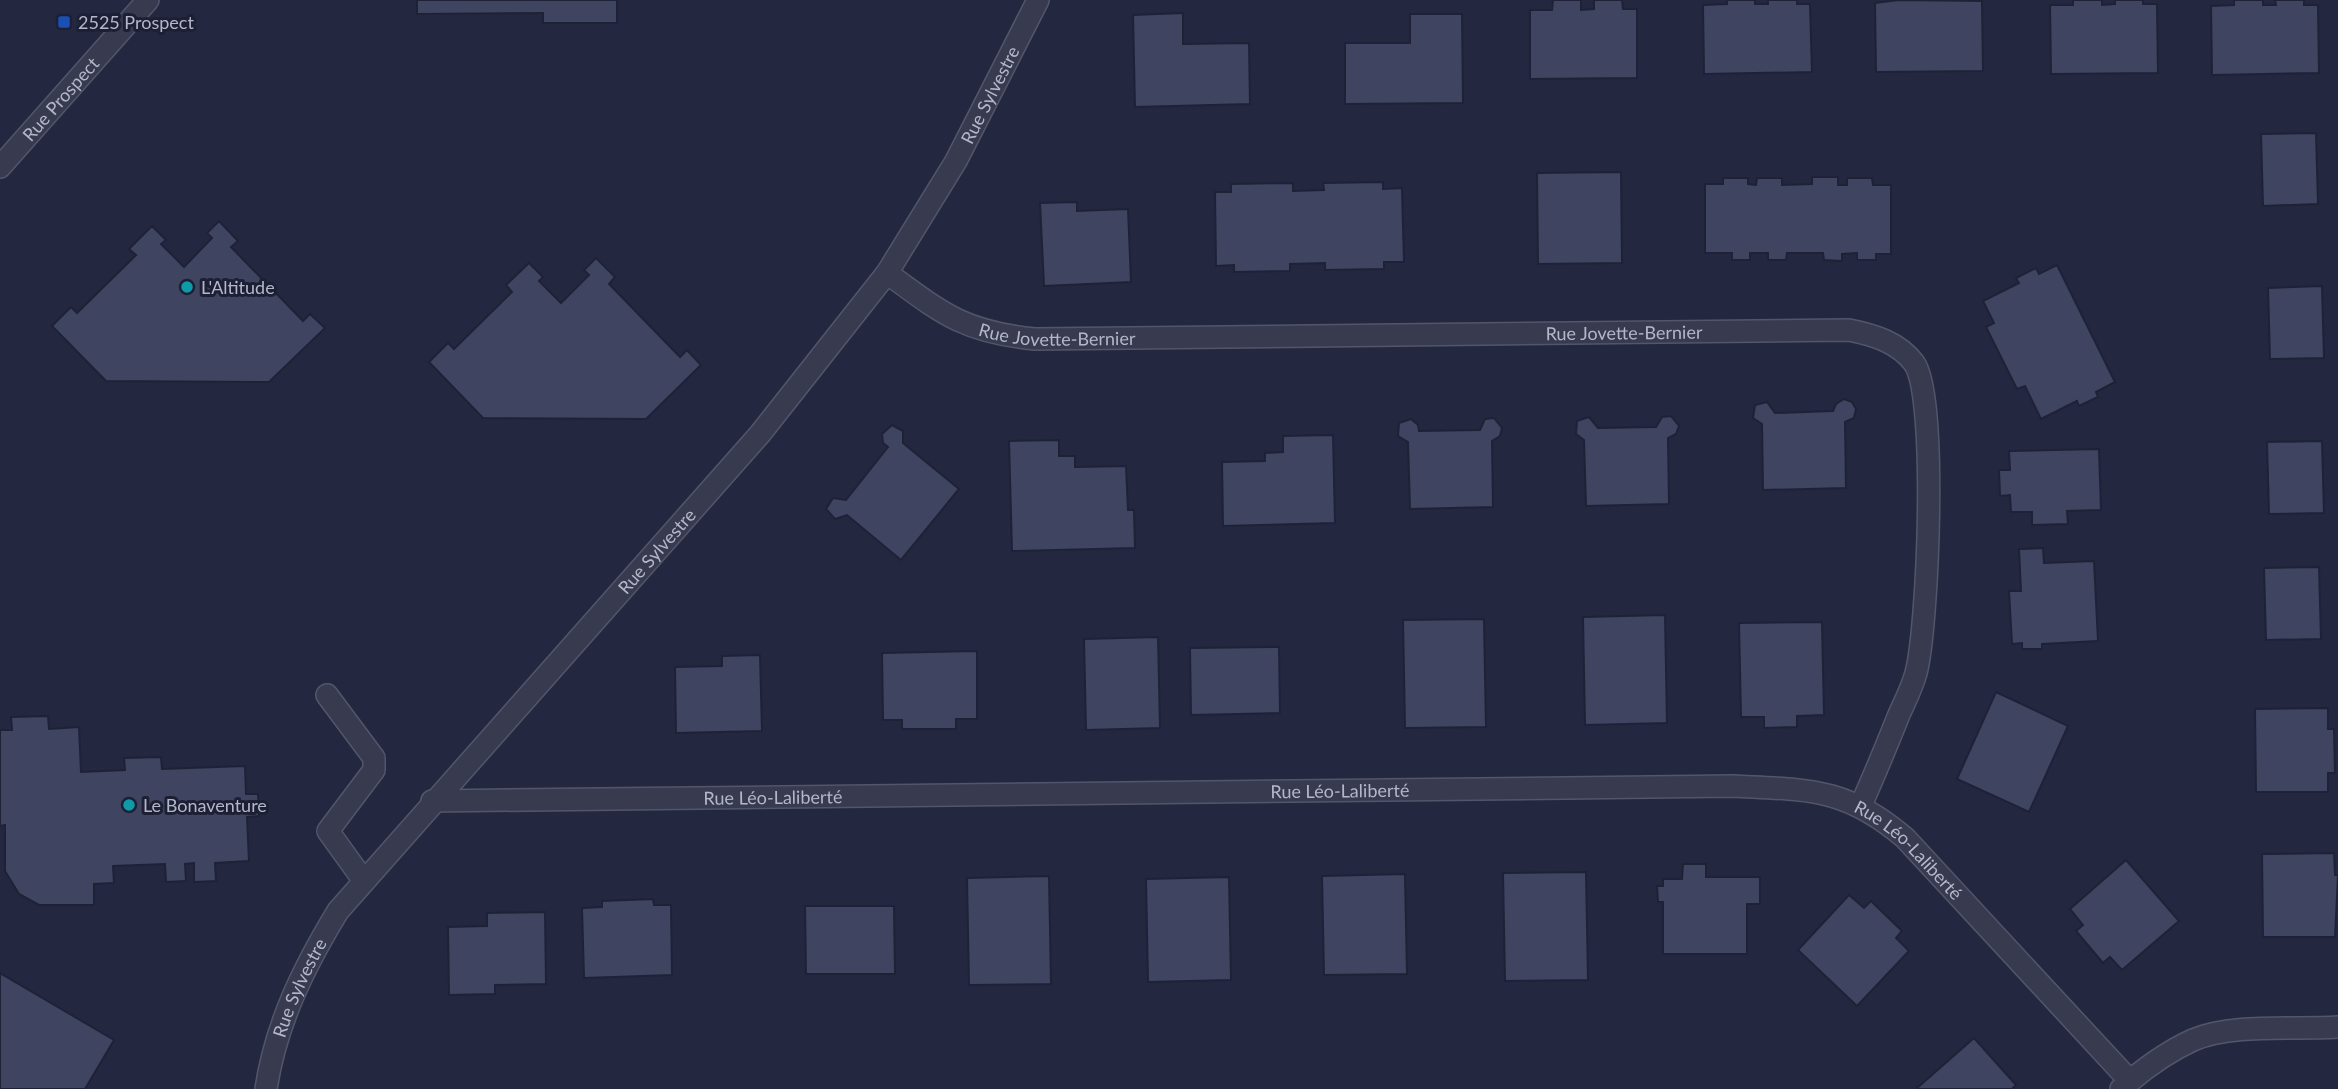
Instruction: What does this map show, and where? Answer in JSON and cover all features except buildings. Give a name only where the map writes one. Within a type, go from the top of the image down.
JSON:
[{"type":"street","name":"Rue Prospect","points":[[0,167],[148,0]]},
{"type":"street","name":"Rue Sylvestre","points":[[266,1089],[271,1055],[288,1004],[313,951],[338,911],[432,801],[760,434],[887,273],[956,161],[1038,0]]},
{"type":"street","name":"Rue Jovette-Bernier","points":[[887,273],[965,325],[995,335],[1035,338],[1849,330],[1875,335],[1899,348],[1914,364],[1923,384],[1928,415],[1926,596],[1916,674],[1861,805]]},
{"type":"street","points":[[327,695],[374,758],[374,770],[328,831],[364,881]]},
{"type":"street","name":"Rue Léo-Laliberté","points":[[432,801],[1734,786],[1832,794],[1861,805],[1905,838],[2125,1085]]},
{"type":"street","points":[[2125,1085],[2194,1040],[2251,1030],[2338,1027]]},
{"type":"place","name":"2525 Prospect","points":[[64,22]]},
{"type":"place","name":"L'Altitude","points":[[187,287]]},
{"type":"place","name":"Le Bonaventure","points":[[129,805]]}]
